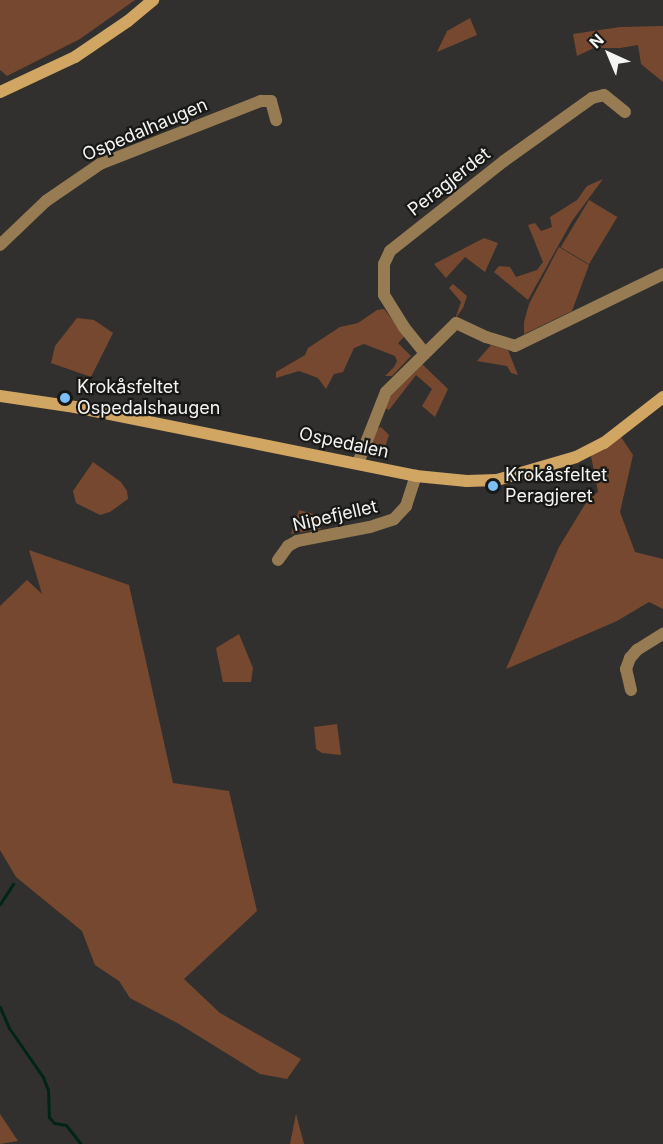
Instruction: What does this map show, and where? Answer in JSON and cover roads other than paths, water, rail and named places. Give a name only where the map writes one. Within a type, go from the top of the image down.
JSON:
[{"type":"street","points":[[0,92],[75,57],[128,21],[153,0]]},
{"type":"street","name":"Peragjerdet","points":[[424,352],[404,327],[384,295],[384,264],[390,251],[504,161],[592,98],[604,95],[625,112]]},
{"type":"street","name":"Ospedalhaugen","points":[[0,245],[46,201],[100,164],[261,101],[271,101],[276,120]]},
{"type":"street","points":[[358,463],[386,392],[424,352],[456,323],[486,338],[515,346],[663,274]]},
{"type":"street","name":"Ospedalen","points":[[0,396],[75,407],[151,425],[358,463],[416,476],[483,481],[541,469],[576,457],[604,443],[663,397]]},
{"type":"street","name":"Nipefjellet","points":[[278,560],[288,546],[297,541],[389,522],[406,506],[416,476]]},
{"type":"street","points":[[631,690],[626,669],[630,658],[637,650],[663,634]]},
{"type":"waterway","points":[[0,904],[13,884]]},
{"type":"waterway","points":[[0,1007],[9,1028],[43,1077],[48,1090],[49,1117],[54,1123],[66,1125],[81,1144]]},
{"type":"place","name":"Krokåsfeltet Ospedalshaugen","points":[[65,398]]},
{"type":"place","name":"Krokåsfeltet Peragjeret","points":[[493,486]]}]
